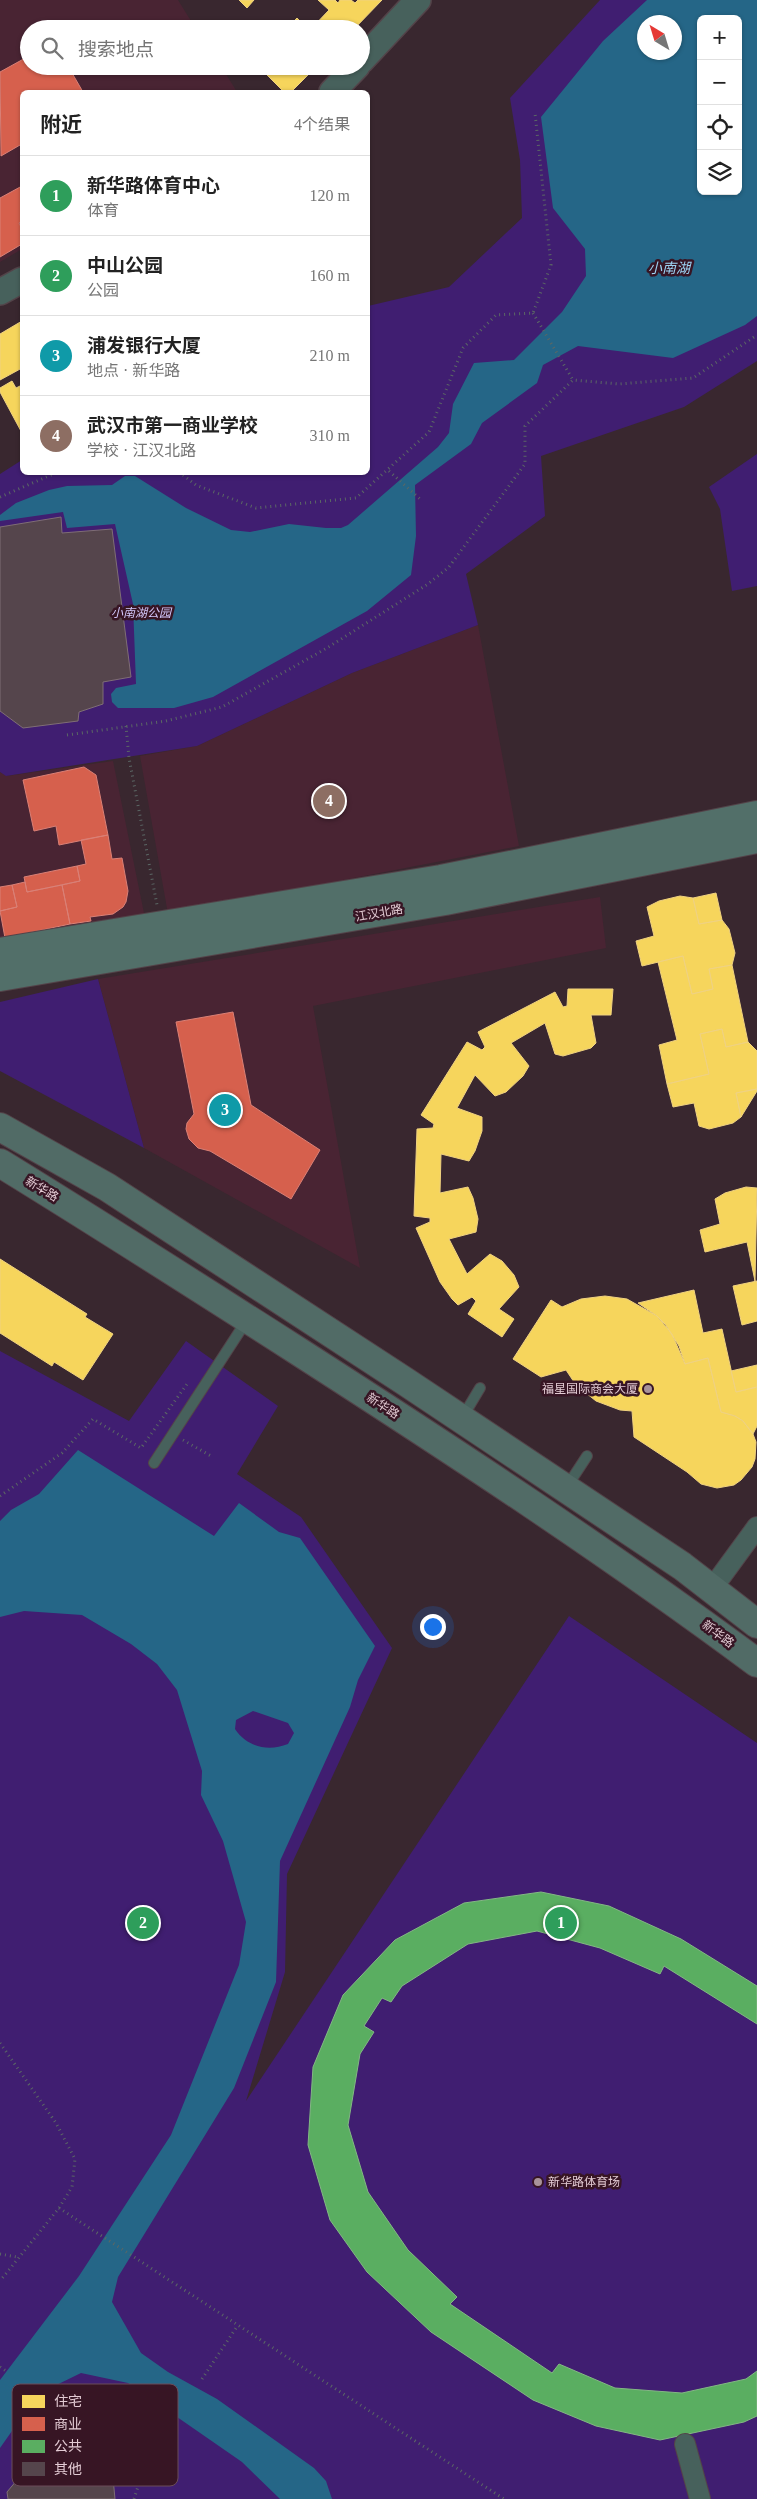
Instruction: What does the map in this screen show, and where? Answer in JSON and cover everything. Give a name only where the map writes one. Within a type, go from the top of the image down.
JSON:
[{"type":"main road","name":"江汉北路","points":[[0,952],[441,879],[757,815]]},
{"type":"main road","name":"江汉北路","points":[[0,977],[445,902],[757,840]]},
{"type":"main road","points":[[0,1127],[107,1187],[461,1419],[682,1566],[757,1624]]},
{"type":"main road","name":"新华路","points":[[0,1163],[383,1406],[646,1581],[757,1663]]},
{"type":"street","points":[[370,52],[418,0]]},
{"type":"street","points":[[334,90],[348,75]]},
{"type":"street","points":[[0,292],[20,281]]},
{"type":"street","points":[[711,1590],[757,1527]]},
{"type":"street","points":[[685,2444],[700,2499]]},
{"type":"lane","points":[[154,1463],[248,1319]]},
{"type":"lane","points":[[461,1419],[480,1388]]},
{"type":"lane","points":[[566,1489],[587,1456]]},
{"type":"path","points":[[533,313],[552,265],[535,113]]},
{"type":"path","points":[[533,313],[573,380]]},
{"type":"path","points":[[183,475],[196,485],[256,508],[356,498],[429,432],[463,348],[496,314],[533,313]]},
{"type":"path","points":[[67,735],[166,720],[222,707],[327,648],[428,584],[449,567],[525,464],[525,426],[573,380],[620,384],[694,378],[757,335]]},
{"type":"path","points":[[388,471],[420,499]]},
{"type":"path","points":[[0,497],[51,475]]},
{"type":"path","points":[[126,726],[129,758],[161,925]]},
{"type":"path","points":[[0,1496],[62,1453],[93,1419],[141,1448],[192,1377]]},
{"type":"path","points":[[0,2043],[56,2123],[75,2159],[72,2187],[59,2208],[0,2281]]},
{"type":"path","points":[[59,2208],[504,2499]]},
{"type":"path","points":[[0,2254],[18,2257]]},
{"type":"path","points":[[202,2379],[238,2325]]},
{"type":"path","points":[[0,2366],[6,2371]]},
{"type":"path","points":[[135,2499],[139,2486]]},
{"type":"shaded area","points":[[0,0],[178,0],[190,20],[20,20],[20,75],[227,75],[236,90],[20,90],[20,250],[0,262]]},
{"type":"shaded area","points":[[478,625],[519,846],[168,914],[140,756],[197,746],[352,673]]},
{"type":"shaded area","points":[[113,761],[145,918],[0,943],[0,772],[7,776]]},
{"type":"shaded area","points":[[600,897],[606,948],[313,1006],[360,1268],[144,1148],[98,979]]},
{"type":"green space","name":"小南湖公园","points":[[600,0],[757,0],[757,361],[684,407],[541,456],[545,516],[466,574],[478,625],[352,673],[197,746],[6,776],[0,772],[0,474],[20,461],[20,475],[370,475],[370,306],[449,287],[522,218],[520,160],[510,98]]},
{"type":"green space","points":[[757,454],[757,586],[732,591],[720,509],[709,487]]},
{"type":"green space","points":[[98,979],[144,1148],[0,1071],[0,1002]]},
{"type":"green space","points":[[186,1341],[278,1406],[237,1474],[301,1517],[392,1648],[287,1874],[285,1972],[246,2101],[569,1616],[757,1743],[757,2499],[0,2499],[0,1351],[129,1421]]},
{"type":"water","name":"小南湖","points":[[647,0],[757,0],[757,316],[745,325],[673,358],[578,346],[543,365],[537,383],[482,423],[471,444],[415,485],[416,536],[411,575],[367,611],[213,697],[174,708],[118,708],[112,702],[111,694],[116,688],[136,684],[133,604],[115,524],[67,528],[63,512],[0,521],[0,515],[16,503],[49,490],[67,486],[112,485],[125,476],[135,476],[186,508],[231,530],[250,532],[289,524],[326,528],[341,528],[348,525],[438,447],[449,433],[453,404],[474,363],[514,360],[562,312],[586,276],[585,249],[553,208],[541,117],[603,41]]},
{"type":"water","points":[[78,1450],[214,1536],[239,1503],[279,1532],[300,1538],[375,1646],[358,1680],[350,1707],[280,1861],[276,1982],[234,2088],[118,2277],[112,2302],[141,2353],[168,2372],[217,2399],[314,2468],[326,2481],[332,2499],[280,2499],[242,2462],[178,2418],[178,2384],[129,2384],[81,2373],[58,2384],[12,2384],[12,2431],[0,2448],[0,2380],[79,2276],[171,2135],[239,1965],[246,1922],[223,1841],[201,1795],[202,1771],[177,1690],[157,1664],[131,1644],[82,1615],[24,1611],[0,1617],[0,1521],[11,1510],[39,1494]],"holes":[[[253,1711],[288,1723],[294,1733],[288,1744],[266,1748],[252,1744],[240,1735],[235,1729],[236,1720]]]},
{"type":"building: 住宅","points":[[239,0],[254,0],[247,8]]},
{"type":"building: 住宅","points":[[318,0],[335,0],[338,3],[340,0],[351,0],[355,3],[358,0],[382,0],[363,20],[320,20],[329,10]]},
{"type":"building: 住宅","points":[[267,75],[308,75],[293,90],[282,90]]},
{"type":"building: 住宅","points":[[20,322],[20,369],[0,380],[0,334]]},
{"type":"building: 住宅","points":[[12,381],[16,388],[20,386],[20,429],[0,392],[0,388]]},
{"type":"building: 住宅","points":[[716,893],[722,920],[699,924],[693,898]]},
{"type":"building: 住宅","points":[[680,896],[693,898],[699,924],[722,920],[729,929],[735,953],[732,965],[709,969],[713,989],[692,994],[683,956],[642,966],[636,941],[654,936],[647,907],[659,901]]},
{"type":"building: 住宅","points":[[683,956],[692,994],[713,989],[709,969],[732,965],[748,1042],[726,1047],[722,1029],[700,1034],[709,1074],[667,1084],[659,1045],[677,1040],[658,962]]},
{"type":"building: 住宅","points":[[568,989],[613,989],[611,1015],[591,1015],[596,1043],[591,1048],[563,1056],[555,1054],[545,1023],[511,1043],[529,1066],[523,1076],[506,1092],[495,1096],[475,1075],[457,1108],[482,1117],[482,1131],[475,1151],[469,1161],[441,1154],[440,1193],[468,1187],[478,1219],[476,1232],[449,1239],[467,1274],[490,1254],[502,1261],[514,1275],[519,1287],[499,1309],[514,1319],[502,1337],[468,1314],[476,1301],[472,1297],[458,1305],[452,1299],[440,1282],[416,1228],[430,1222],[430,1218],[414,1216],[417,1129],[433,1128],[434,1124],[421,1115],[467,1042],[482,1050],[485,1047],[478,1032],[555,992],[563,1007],[567,1006]]},
{"type":"building: 住宅","points":[[722,1029],[726,1047],[748,1042],[757,1051],[757,1089],[736,1093],[741,1117],[733,1123],[709,1129],[699,1126],[694,1103],[673,1107],[667,1084],[709,1074],[700,1034]]},
{"type":"building: 住宅","points":[[757,1089],[757,1091],[741,1117],[736,1093]]},
{"type":"building: 住宅","points":[[746,1187],[757,1188],[755,1281],[747,1242],[705,1252],[700,1230],[720,1224],[715,1199],[725,1193]]},
{"type":"building: 住宅","points":[[0,1259],[87,1314],[85,1317],[113,1334],[83,1380],[54,1362],[52,1366],[0,1333]]},
{"type":"building: 住宅","points":[[757,1281],[757,1321],[742,1325],[733,1286]]},
{"type":"building: 住宅","points":[[694,1290],[703,1333],[722,1329],[736,1392],[757,1387],[757,1426],[753,1434],[743,1421],[735,1416],[721,1412],[708,1358],[685,1364],[679,1346],[665,1324],[638,1303]]},
{"type":"building: 住宅","name":"福星国际商会大厦","points":[[605,1296],[627,1299],[657,1316],[672,1334],[685,1364],[708,1358],[721,1412],[735,1416],[743,1421],[753,1434],[756,1442],[755,1459],[752,1467],[734,1485],[717,1488],[701,1484],[687,1472],[634,1437],[632,1411],[620,1410],[596,1401],[576,1385],[566,1370],[541,1377],[513,1359],[551,1300],[562,1307],[581,1299]]},
{"type":"building: 住宅","points":[[757,1365],[757,1387],[736,1392],[731,1371]]},
{"type":"building: 商业","points":[[20,61],[20,75],[73,75],[82,90],[20,90],[20,145],[1,156],[0,72]]},
{"type":"building: 商业","points":[[20,187],[20,245],[0,257],[0,198]]},
{"type":"building: 商业","points":[[84,767],[96,775],[108,835],[59,845],[56,826],[34,831],[23,780]]},
{"type":"building: 商业","points":[[108,835],[112,859],[122,858],[128,891],[126,902],[123,907],[113,914],[90,917],[91,921],[70,924],[62,885],[80,881],[77,866],[86,864],[81,840]]},
{"type":"building: 商业","points":[[77,866],[80,881],[27,892],[24,877]]},
{"type":"building: 商业","points":[[25,882],[27,892],[62,885],[70,924],[5,938],[0,911],[17,907],[12,885]]},
{"type":"building: 商业","points":[[12,885],[17,907],[0,911],[0,887]]},
{"type":"building: 商业","points":[[233,1012],[251,1105],[320,1150],[291,1199],[210,1151],[198,1148],[189,1139],[186,1129],[187,1123],[194,1114],[176,1022]]},
{"type":"building: 公共","points":[[541,1892],[609,1906],[681,1939],[757,1986],[757,2024],[664,1966],[660,1974],[600,1948],[537,1931],[468,1944],[402,1986],[391,2002],[382,1998],[364,2026],[374,2032],[360,2054],[348,2125],[368,2192],[408,2250],[457,2297],[450,2304],[552,2373],[559,2364],[615,2388],[682,2393],[746,2379],[757,2371],[757,2416],[744,2422],[660,2440],[596,2426],[533,2400],[431,2332],[367,2272],[330,2220],[308,2145],[313,2067],[343,1995],[395,1940],[464,1903]]},
{"type":"building: 其他","points":[[61,517],[62,533],[112,529],[131,677],[103,682],[103,704],[79,712],[78,721],[23,728],[0,711],[0,527]]},
{"type":"building: 其他","points":[[12,2486],[114,2486],[115,2499],[8,2499],[7,2492]]},
{"type":"place","name":"武汉市第一商业学校","points":[[329,801]]},
{"type":"place","name":"浦发银行大厦","points":[[225,1110]]},
{"type":"place","name":"福星国际商会大厦","points":[[648,1389]]},
{"type":"place","name":"中山公园","points":[[143,1923]]},
{"type":"place","name":"新华路体育中心","points":[[561,1923]]},
{"type":"place","name":"新华路体育场","points":[[538,2182]]}]
